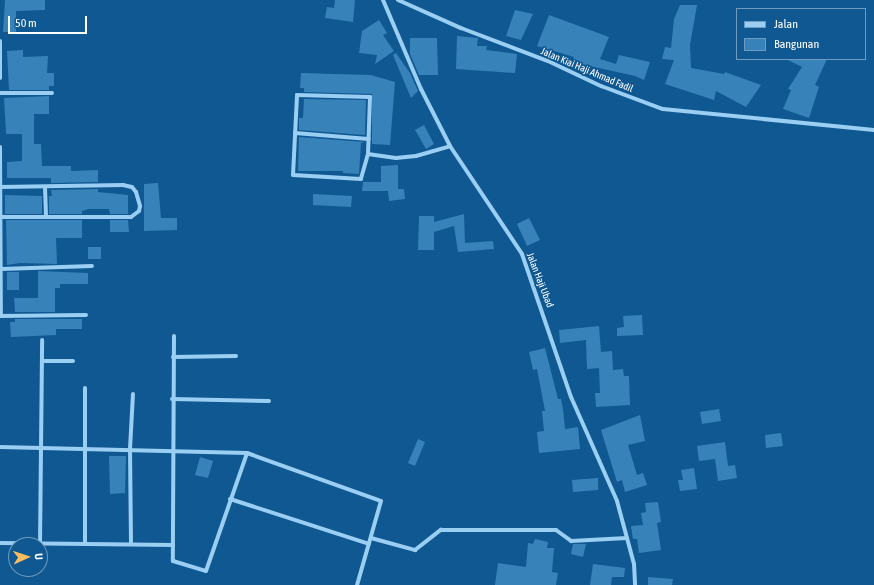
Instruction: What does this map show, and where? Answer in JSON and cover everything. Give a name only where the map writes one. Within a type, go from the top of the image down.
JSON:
[{"type":"street","name":"Jalan Haji Ubad","points":[[383,0],[421,90],[450,146],[522,254],[571,397],[617,502],[634,564],[635,585]]},
{"type":"street","name":"Jalan Kiai Haji Ahmad Fadil","points":[[398,0],[601,86],[663,109],[874,130]]},
{"type":"street","points":[[0,41],[0,78]]},
{"type":"street","points":[[0,93],[52,93]]},
{"type":"street","points":[[299,94],[367,95],[371,101],[368,154],[361,179],[295,175],[292,171],[294,133],[296,97],[299,94]]},
{"type":"street","points":[[294,133],[369,139]]},
{"type":"street","points":[[368,154],[396,158],[416,156],[450,146]]},
{"type":"street","points":[[0,147],[0,316],[86,315]]},
{"type":"street","points":[[0,187],[45,188],[123,185],[132,187],[136,192],[140,206],[139,211],[131,217],[0,217]]},
{"type":"street","points":[[45,188],[46,217]]},
{"type":"street","points":[[1,269],[92,266]]},
{"type":"street","points":[[174,336],[172,398],[173,561],[206,572],[247,453]]},
{"type":"street","points":[[40,537],[43,361],[42,340]]},
{"type":"street","points":[[173,357],[236,356]]},
{"type":"street","points":[[43,361],[72,360]]},
{"type":"street","points":[[85,388],[85,544]]},
{"type":"street","points":[[131,544],[130,449],[133,394]]},
{"type":"street","points":[[172,398],[269,401]]},
{"type":"street","points":[[0,447],[172,449],[247,453],[381,501],[357,585]]},
{"type":"street","points":[[230,499],[369,544]]},
{"type":"street","points":[[371,538],[415,550],[441,530],[556,530],[571,541],[627,538]]},
{"type":"street","points":[[48,544],[173,545]]},
{"type":"building","points":[[5,0],[45,0],[45,10],[16,11],[16,32],[3,32]]},
{"type":"building","points":[[335,0],[355,0],[353,22],[325,18],[327,7],[334,8]]},
{"type":"building","points":[[680,5],[697,5],[690,45],[691,68],[724,74],[725,72],[761,85],[746,107],[716,91],[714,100],[665,84],[674,60],[662,59],[665,47],[671,48],[674,19]]},
{"type":"building","points":[[515,10],[533,14],[521,40],[506,36]]},
{"type":"building","points":[[549,15],[609,37],[600,59],[616,64],[619,55],[650,62],[644,80],[635,76],[572,62],[574,57],[537,46]]},
{"type":"building","points":[[379,20],[387,33],[383,35],[394,51],[375,64],[377,55],[359,53],[362,31]]},
{"type":"building","points":[[457,36],[478,38],[477,46],[487,46],[486,50],[517,54],[515,73],[456,69]]},
{"type":"building","points":[[410,38],[437,38],[438,75],[419,75],[410,54]]},
{"type":"building","points":[[23,50],[23,57],[48,56],[47,73],[54,73],[54,86],[49,86],[49,90],[9,90],[7,51]]},
{"type":"building","points":[[396,53],[410,73],[418,91],[411,98],[393,55]]},
{"type":"building","points":[[788,60],[827,60],[815,85],[819,87],[809,118],[783,109],[791,90],[788,89],[802,67]]},
{"type":"building","points":[[301,73],[371,75],[395,82],[390,145],[372,144],[372,94],[304,92],[304,88],[300,88]]},
{"type":"building","points":[[49,96],[49,114],[34,114],[34,144],[41,144],[42,166],[71,166],[71,171],[98,170],[98,182],[51,183],[51,178],[7,178],[7,162],[22,161],[22,134],[6,134],[4,98]]},
{"type":"building","points":[[304,99],[366,100],[365,135],[299,130],[299,118],[303,118]]},
{"type":"building","points":[[424,125],[434,144],[426,149],[415,130]]},
{"type":"building","points":[[299,137],[365,142],[361,143],[359,174],[343,173],[343,171],[298,171]]},
{"type":"building","points":[[398,165],[398,189],[404,189],[405,199],[389,201],[388,191],[362,191],[363,182],[381,182],[381,166]]},
{"type":"building","points":[[158,183],[161,218],[177,218],[177,230],[144,231],[144,184]]},
{"type":"building","points":[[98,189],[98,192],[128,195],[128,214],[110,214],[109,209],[88,209],[82,211],[82,214],[49,214],[49,196],[52,196],[51,190]]},
{"type":"building","points":[[313,194],[352,196],[351,207],[313,205]]},
{"type":"building","points":[[5,195],[42,196],[42,214],[5,214]]},
{"type":"building","points":[[464,214],[465,243],[493,241],[494,249],[458,252],[454,226],[434,232],[434,250],[418,250],[419,216],[434,216],[434,222]]},
{"type":"building","points":[[529,218],[540,240],[527,246],[517,224]]},
{"type":"building","points":[[6,220],[82,220],[82,238],[56,238],[57,264],[20,263],[7,265]]},
{"type":"building","points":[[110,220],[128,220],[129,232],[110,232]]},
{"type":"building","points":[[88,247],[101,247],[101,259],[88,259]]},
{"type":"building","points":[[38,271],[88,273],[88,284],[60,284],[60,288],[55,288],[55,312],[15,312],[14,298],[38,298]]},
{"type":"building","points":[[7,272],[19,272],[19,290],[7,290]]},
{"type":"building","points":[[642,315],[643,335],[617,336],[617,328],[624,327],[623,316]]},
{"type":"building","points":[[15,319],[82,319],[82,329],[56,329],[56,335],[11,337],[10,322],[15,322]]},
{"type":"building","points":[[599,326],[601,352],[612,351],[613,370],[623,369],[624,376],[629,376],[630,405],[596,407],[595,393],[600,393],[599,368],[587,369],[586,340],[560,343],[559,330]]},
{"type":"building","points":[[545,348],[558,399],[561,399],[565,429],[578,427],[580,449],[539,453],[537,432],[544,431],[542,411],[545,411],[537,369],[533,370],[529,352]]},
{"type":"building","points":[[719,409],[721,421],[702,424],[700,412]]},
{"type":"building","points":[[640,415],[645,441],[628,445],[637,475],[643,473],[647,485],[625,492],[622,480],[617,482],[601,430]]},
{"type":"building","points":[[781,433],[783,446],[766,448],[765,435]]},
{"type":"building","points":[[418,439],[425,442],[415,466],[408,463]]},
{"type":"building","points":[[725,442],[728,466],[735,465],[737,478],[718,481],[715,459],[699,461],[697,446]]},
{"type":"building","points":[[109,456],[126,456],[125,493],[110,494]]},
{"type":"building","points":[[200,457],[213,461],[208,478],[195,475]]},
{"type":"building","points":[[694,468],[697,489],[680,491],[678,480],[683,480],[681,470]]},
{"type":"building","points":[[598,478],[598,490],[573,492],[572,480]]},
{"type":"building","points":[[658,502],[661,522],[657,523],[661,550],[639,553],[637,539],[633,539],[631,526],[643,525],[641,513],[646,512],[645,503]]},
{"type":"building","points":[[535,539],[548,542],[547,548],[554,548],[552,572],[558,573],[556,585],[495,585],[498,563],[526,567],[528,543],[533,544]]},
{"type":"building","points":[[573,544],[586,544],[583,557],[571,554]]},
{"type":"building","points":[[593,564],[625,568],[624,577],[612,577],[611,585],[590,585]]},
{"type":"building","points":[[648,577],[673,579],[672,585],[648,585]]}]
